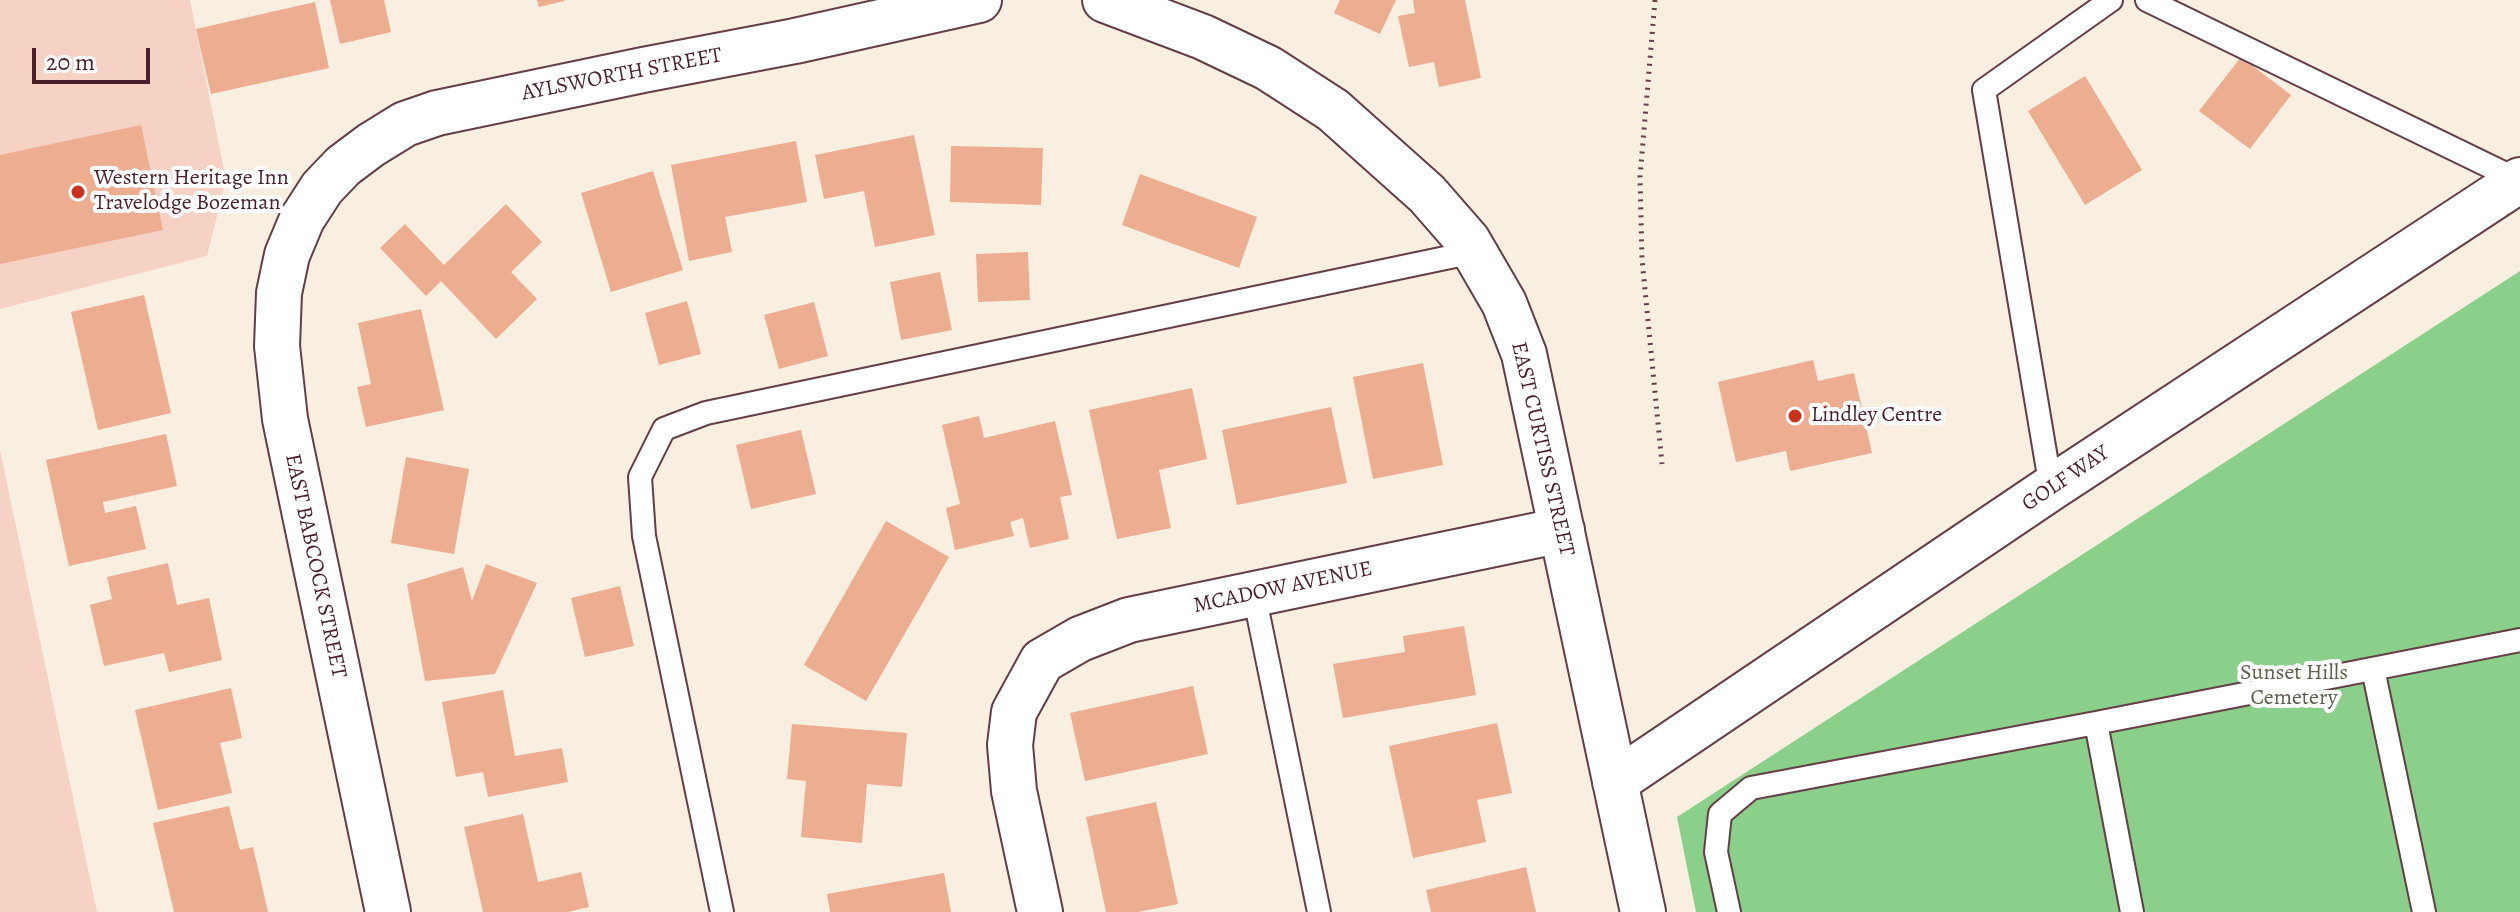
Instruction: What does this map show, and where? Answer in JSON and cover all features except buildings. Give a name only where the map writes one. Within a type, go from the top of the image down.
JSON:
[{"type":"street","name":"AYLSWORTH STREET","points":[[302,219],[322,188],[343,166],[405,124],[628,73],[795,41],[979,0]]},
{"type":"street","name":"EAST CURTISS STREET","points":[[1105,0],[1203,37],[1268,68],[1333,110],[1427,194],[1468,241],[1504,303],[1524,354],[1643,912]]},
{"type":"street","name":"GOLF WAY","points":[[1615,782],[2051,488],[2520,180]]},
{"type":"street","name":"EAST BABCOCK STREET","points":[[302,219],[287,255],[279,293],[277,346],[285,419],[388,912]]},
{"type":"street","name":"MCADOW AVENUE","points":[[1040,912],[1014,791],[1010,745],[1014,712],[1042,661],[1080,639],[1129,620],[1562,530]]},
{"type":"lane","points":[[2051,488],[1984,90],[2111,0]]},
{"type":"lane","points":[[2147,0],[2520,180]]},
{"type":"lane","points":[[722,912],[644,536],[640,477],[664,429],[706,413],[1474,252]]},
{"type":"lane","points":[[1254,594],[1319,912]]},
{"type":"lane","points":[[1729,912],[1716,852],[1720,814],[1751,788],[2520,640]]},
{"type":"lane","points":[[2373,669],[2424,912]]},
{"type":"lane","points":[[2096,723],[2132,912]]},
{"type":"path","points":[[1655,0],[1640,177],[1642,259],[1662,464]]},
{"type":"shaded area","points":[[0,0],[190,0],[226,180],[207,256],[0,309]]},
{"type":"shaded area","points":[[0,450],[97,912],[0,912]]},
{"type":"green space","name":"Sunset Hills Cemetery","points":[[2520,271],[2520,912],[1696,912],[1677,817]]},
{"type":"place","name":"Western Heritage Inn Travelodge Bozeman","points":[[78,192]]},
{"type":"place","name":"Lindley Centre","points":[[1795,416]]}]
